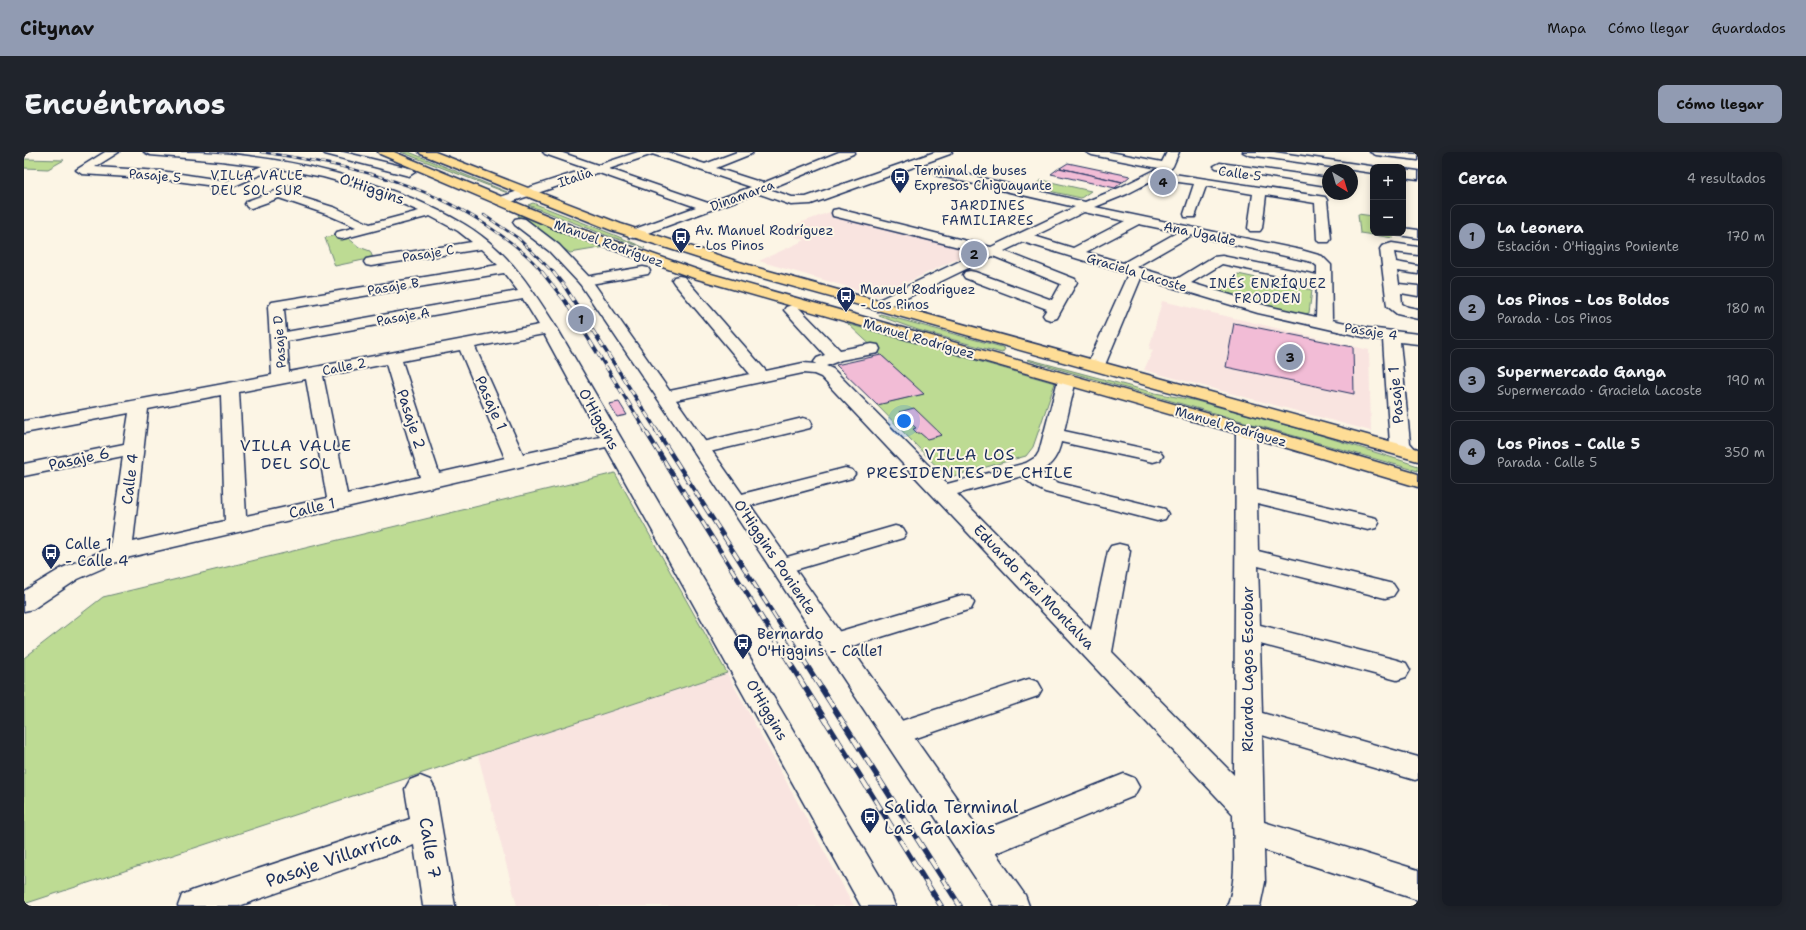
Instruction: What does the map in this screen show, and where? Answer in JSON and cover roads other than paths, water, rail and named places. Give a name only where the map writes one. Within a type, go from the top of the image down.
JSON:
[{"type":"main road","name":"Manuel Rodríguez","points":[[384,152],[501,201],[518,215],[722,282],[1246,430],[1418,481]]},
{"type":"main road","name":"Manuel Rodríguez","points":[[425,152],[634,234],[753,272],[1413,453]]},
{"type":"main road","points":[[1003,362],[1006,357],[1014,354],[1045,352]]},
{"type":"street","name":"Pasaje 5","points":[[113,152],[82,170],[161,176],[229,184]]},
{"type":"street","name":"O'Higgins","points":[[150,152],[276,164],[330,176],[383,191],[432,212],[458,226],[484,244],[509,268],[528,294],[549,328],[611,440],[880,906]]},
{"type":"street","points":[[329,152],[410,172]]},
{"type":"street","points":[[549,152],[709,207]]},
{"type":"street","name":"Italia","points":[[501,201],[649,152]]},
{"type":"street","points":[[656,152],[705,168],[788,200],[800,202],[810,200],[946,152]]},
{"type":"street","points":[[705,168],[747,152]]},
{"type":"street","points":[[1092,152],[1116,154],[1167,166]]},
{"type":"street","points":[[878,306],[1084,207],[1155,176],[1167,166],[1173,152]]},
{"type":"street","points":[[1249,152],[1284,154],[1370,168]]},
{"type":"street","points":[[1376,152],[1413,155],[1412,174]]},
{"type":"street","points":[[1284,154],[1288,160],[1287,195]]},
{"type":"street","points":[[897,157],[916,163]]},
{"type":"street","name":"Dinamarca","points":[[634,234],[760,188],[832,159],[847,158]]},
{"type":"street","points":[[214,191],[276,164]]},
{"type":"street","points":[[1220,166],[1322,181]]},
{"type":"street","points":[[859,168],[880,175]]},
{"type":"street","name":"Ana Ugalde","points":[[939,172],[1137,220],[1301,254],[1317,259],[1324,265],[1324,281]]},
{"type":"street","points":[[251,204],[330,176]]},
{"type":"street","name":"Calle 5","points":[[1155,176],[1320,200],[1324,239]]},
{"type":"street","points":[[824,181],[843,188]]},
{"type":"street","points":[[1190,214],[1201,182]]},
{"type":"street","points":[[1255,228],[1260,191]]},
{"type":"street","points":[[279,194],[331,211],[368,228]]},
{"type":"street","points":[[342,235],[432,212]]},
{"type":"street","points":[[838,213],[992,251],[1070,282],[1054,311],[970,275]]},
{"type":"street","name":"O'Higgins Poniente","points":[[518,215],[554,248],[585,281],[702,448],[1014,906]]},
{"type":"street","points":[[1074,253],[1137,220]]},
{"type":"street","points":[[1096,365],[1130,270],[1190,231]]},
{"type":"street","points":[[1406,232],[1418,234]]},
{"type":"street","points":[[1395,248],[1398,236]]},
{"type":"street","name":"Graciela Lacoste","points":[[1021,237],[1264,310],[1324,322]]},
{"type":"street","name":"Pasaje C","points":[[371,262],[484,244]]},
{"type":"street","points":[[1418,251],[1395,248],[1387,249],[1395,306],[1399,309],[1418,314]]},
{"type":"street","points":[[1178,285],[1218,260],[1324,281],[1324,322]]},
{"type":"street","points":[[1389,265],[1418,270]]},
{"type":"street","name":"Pasaje B","points":[[278,305],[509,268]]},
{"type":"street","points":[[585,281],[643,271]]},
{"type":"street","points":[[679,280],[762,377]]},
{"type":"street","points":[[1392,287],[1418,291]]},
{"type":"street","name":"Pasaje A","points":[[278,338],[528,294]]},
{"type":"street","name":"Pasaje D","points":[[278,305],[276,307],[281,378]]},
{"type":"street","points":[[792,310],[836,356]]},
{"type":"street","name":"Pasaje 4","points":[[1324,322],[1391,336],[1396,335],[1418,339]]},
{"type":"street","points":[[809,328],[827,324]]},
{"type":"street","name":"Calle 2","points":[[139,405],[549,328]]},
{"type":"street","name":"Pasaje 1","points":[[1391,336],[1400,444],[1413,453]]},
{"type":"street","name":"Pasaje 1","points":[[465,344],[517,462]]},
{"type":"street","points":[[666,397],[804,368],[817,369],[823,361],[836,356],[872,349]]},
{"type":"street","name":"Pasaje 2","points":[[392,357],[431,481]]},
{"type":"street","name":"Eduardo Frei Montalva","points":[[817,369],[830,376],[1099,654],[1248,820]]},
{"type":"street","points":[[313,372],[338,503]]},
{"type":"street","points":[[942,492],[1026,469],[1038,464],[1047,457],[1067,380]]},
{"type":"street","points":[[230,388],[236,526]]},
{"type":"street","points":[[24,427],[139,405]]},
{"type":"street","name":"Calle 4","points":[[120,552],[139,405]]},
{"type":"street","points":[[702,448],[803,424]]},
{"type":"street","name":"Ricardo Lagos Escobar","points":[[1243,906],[1246,900],[1249,882],[1246,430]]},
{"type":"street","points":[[1053,434],[1153,456]]},
{"type":"street","name":"Calle 1","points":[[24,603],[73,571],[104,557],[120,552],[611,440]]},
{"type":"street","name":"Pasaje 6","points":[[25,474],[134,448]]},
{"type":"street","points":[[1026,469],[1042,484],[1052,488],[1157,514]]},
{"type":"street","points":[[738,502],[845,474]]},
{"type":"street","points":[[1247,494],[1368,522]]},
{"type":"street","points":[[781,566],[895,533]]},
{"type":"street","points":[[1099,654],[1119,551]]},
{"type":"street","points":[[1247,556],[1385,590]]},
{"type":"street","points":[[834,643],[962,602]]},
{"type":"street","points":[[1247,631],[1397,670]]},
{"type":"street","points":[[896,734],[1029,689]]},
{"type":"street","points":[[1248,720],[1414,768]]},
{"type":"street","points":[[974,848],[1124,786]]},
{"type":"street","name":"Calle 7","points":[[420,789],[439,906]]},
{"type":"street","points":[[1248,820],[1418,885]]},
{"type":"street","name":"Pasaje Villarrica","points":[[194,906],[426,827]]},
{"type":"railway","points":[[261,152],[321,162],[379,176],[435,197],[462,210],[488,226],[524,253],[543,273]]},
{"type":"railway","points":[[484,215],[518,238],[553,272]]},
{"type":"railway","points":[[542,272],[565,301],[646,431]]},
{"type":"railway","points":[[553,272],[565,287],[657,431]]},
{"type":"railway","points":[[645,430],[774,637]]},
{"type":"railway","points":[[656,430],[788,637]]},
{"type":"railway","points":[[773,636],[941,906]]},
{"type":"railway","points":[[788,636],[960,906]]},
{"type":"place","name":"Los Pinos - Calle 5","points":[[1163,182]]},
{"type":"place","name":"Terminal de buses Expresos Chiguayante","points":[[900,194]]},
{"type":"place","name":"Av. Manuel Rodríguez - Los Pinos","points":[[681,254]]},
{"type":"place","name":"Los Pinos - Los Boldos","points":[[974,254]]},
{"type":"place","name":"Manuel Rodriguez - Los Pinos","points":[[846,313]]},
{"type":"place","name":"La Leonera","points":[[581,319]]},
{"type":"place","name":"Supermercado Ganga","points":[[1290,357]]},
{"type":"place","name":"Calle 1 - Calle 4","points":[[51,570]]},
{"type":"place","name":"Bernardo O'Higgins - Calle1","points":[[743,660]]},
{"type":"place","name":"Salida Terminal Las Galaxias","points":[[870,834]]},
{"type":"district","name":"VILLA VALLE DEL SOL SUR","points":[[257,182]]},
{"type":"district","name":"JARDINES FAMILIARES","points":[[988,212]]},
{"type":"district","name":"INÉS ENRÍQUEZ FRODDEN","points":[[1268,290]]},
{"type":"district","name":"VILLA VALLE DEL SOL","points":[[296,454]]},
{"type":"district","name":"VILLA LOS PRESIDENTES DE CHILE","points":[[970,463]]}]
